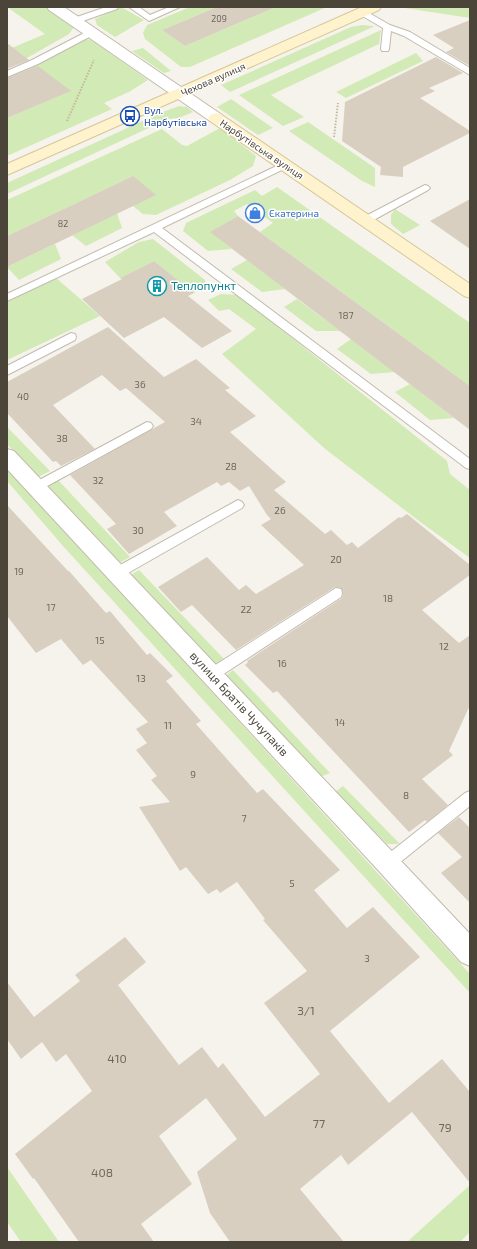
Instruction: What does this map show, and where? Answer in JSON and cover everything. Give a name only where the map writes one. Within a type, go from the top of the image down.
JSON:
[{"type":"street","name":"Нарбутівська вулиця","points":[[54,7],[470,292]]},
{"type":"street","name":"Чехова вулиця","points":[[7,170],[368,10]]},
{"type":"street","name":"вулиця Братів Чучупаків","points":[[7,456],[388,863],[470,953]]},
{"type":"lane","points":[[74,21],[114,7]]},
{"type":"lane","points":[[133,7],[149,18],[176,7]]},
{"type":"lane","points":[[368,10],[387,27],[407,34],[470,72]]},
{"type":"lane","points":[[385,49],[387,27]]},
{"type":"lane","points":[[7,74],[35,62],[90,33]]},
{"type":"lane","points":[[7,298],[285,165]]},
{"type":"lane","points":[[366,220],[425,188]]},
{"type":"lane","points":[[155,228],[470,465]]},
{"type":"lane","points":[[7,371],[71,337]]},
{"type":"lane","points":[[36,487],[147,426]]},
{"type":"lane","points":[[117,574],[238,505]]},
{"type":"lane","points":[[211,675],[336,593]]},
{"type":"lane","points":[[388,863],[470,797]]},
{"type":"path","points":[[65,125],[82,84],[103,41]]},
{"type":"path","points":[[334,137],[338,103]]},
{"type":"green space","points":[[7,7],[45,7],[74,27],[69,34],[20,62],[7,50],[45,34]]},
{"type":"green space","points":[[121,7],[144,20],[115,37],[97,25],[95,19]]},
{"type":"green space","points":[[190,7],[217,7],[162,30],[185,46],[276,7],[327,7],[190,67],[181,67],[145,39],[143,33],[147,25]]},
{"type":"green space","points":[[398,7],[470,7],[470,18]]},
{"type":"green space","points":[[362,25],[375,26],[230,92],[221,85],[351,27]]},
{"type":"green space","points":[[381,30],[379,44],[271,95],[304,117],[283,126],[239,95]]},
{"type":"green space","points":[[85,39],[91,40],[148,80],[129,92],[104,103],[112,109],[7,156],[7,118],[70,91],[13,76],[37,65],[77,41]]},
{"type":"green space","points":[[143,48],[171,71],[164,73],[132,51]]},
{"type":"green space","points":[[416,53],[423,61],[346,98],[336,92]]},
{"type":"green space","points":[[231,99],[273,128],[258,135],[217,107]]},
{"type":"green space","points":[[179,106],[187,107],[193,112],[179,118],[168,119],[7,194],[7,183],[160,113]]},
{"type":"green space","points":[[308,122],[375,168],[375,187],[362,181],[289,131]]},
{"type":"green space","points":[[220,128],[256,156],[253,166],[230,180],[156,215],[143,214],[133,206],[133,176],[7,236],[7,200],[162,129],[182,145],[187,146]]},
{"type":"green space","points":[[277,187],[470,323],[470,386],[260,232],[273,223],[247,204],[234,211],[238,216],[211,232],[232,249],[208,251],[183,231],[186,223],[255,190],[262,196]]},
{"type":"green space","points":[[395,209],[420,225],[403,234],[391,224],[391,215]]},
{"type":"green space","points":[[117,213],[122,228],[86,246],[72,235]]},
{"type":"green space","points":[[153,239],[205,280],[206,284],[194,293],[154,261],[120,278],[105,262],[139,242]]},
{"type":"green space","points":[[55,244],[61,259],[19,280],[7,267]]},
{"type":"green space","points":[[247,260],[285,289],[262,292],[231,269]]},
{"type":"green space","points":[[56,278],[100,316],[7,360],[7,302]]},
{"type":"green space","points":[[221,294],[238,295],[447,461],[450,474],[470,490],[470,558],[324,448],[222,354],[256,329],[229,309],[219,311],[208,300]]},
{"type":"green space","points":[[297,299],[340,331],[316,331],[284,307]]},
{"type":"green space","points":[[351,339],[395,372],[371,374],[337,349]]},
{"type":"green space","points":[[410,384],[454,418],[430,420],[395,392]]},
{"type":"green space","points":[[7,427],[50,471],[38,477],[7,444]]},
{"type":"green space","points":[[7,468],[470,974],[470,993],[63,546],[7,481]]},
{"type":"green space","points":[[58,480],[130,557],[117,564],[46,486]]},
{"type":"green space","points":[[139,570],[224,659],[215,665],[129,576]]},
{"type":"green space","points":[[233,670],[330,773],[317,778],[224,677]]},
{"type":"green space","points":[[343,786],[400,844],[387,844],[335,792]]},
{"type":"green space","points":[[7,1167],[59,1242],[21,1242],[7,1222]]},
{"type":"green space","points":[[470,1185],[470,1232],[460,1242],[407,1242]]},
{"type":"building","points":[[217,7],[276,7],[185,46],[162,30]]},
{"type":"building","points":[[470,20],[470,66],[446,52],[454,48],[433,35]]},
{"type":"building","points":[[7,43],[29,60],[7,69]]},
{"type":"building","points":[[436,57],[463,73],[429,88],[435,91],[420,98],[470,131],[470,133],[403,167],[403,177],[380,175],[381,167],[342,141],[345,102]]},
{"type":"building","points":[[38,66],[71,91],[7,118],[7,78]]},
{"type":"building","points":[[133,176],[156,195],[7,267],[7,236]]},
{"type":"building","points":[[470,199],[470,249],[430,221]]},
{"type":"building","points":[[238,216],[470,386],[470,430],[210,232]]},
{"type":"building","points":[[154,261],[194,293],[188,296],[232,331],[202,348],[164,317],[124,338],[82,299]]},
{"type":"building","points":[[108,327],[164,377],[196,359],[230,388],[225,390],[256,416],[230,432],[286,482],[274,490],[325,534],[331,530],[347,545],[352,542],[358,548],[399,517],[401,518],[407,514],[470,565],[470,575],[422,610],[459,643],[470,635],[470,705],[449,751],[453,755],[422,779],[448,805],[427,822],[425,820],[409,832],[277,691],[273,693],[245,665],[248,662],[247,661],[342,598],[343,593],[341,588],[335,587],[236,650],[192,605],[181,612],[158,587],[207,557],[239,590],[246,585],[256,594],[304,565],[261,525],[271,519],[249,486],[240,491],[229,482],[221,486],[217,482],[164,512],[177,526],[129,554],[107,529],[116,524],[70,475],[165,422],[126,388],[120,391],[102,375],[53,405],[95,449],[61,466],[56,461],[53,462],[7,413],[7,382]]},
{"type":"building","points":[[7,505],[106,613],[110,611],[147,655],[150,653],[173,676],[166,681],[201,721],[196,724],[257,793],[263,789],[340,870],[314,890],[347,928],[373,907],[420,957],[330,1031],[389,1103],[442,1059],[470,1092],[470,1183],[412,1112],[348,1165],[341,1155],[300,1189],[344,1242],[230,1242],[210,1213],[197,1172],[237,1139],[206,1098],[159,1136],[192,1184],[141,1224],[154,1242],[79,1242],[34,1178],[33,1179],[15,1154],[92,1091],[66,1054],[56,1062],[42,1042],[21,1059],[7,1039],[7,982],[34,1017],[80,981],[75,975],[125,937],[146,962],[118,985],[179,1065],[202,1047],[218,1068],[223,1063],[265,1117],[320,1074],[264,1003],[307,971],[263,920],[265,919],[237,882],[220,893],[217,889],[208,894],[186,867],[180,871],[139,807],[170,802],[151,780],[157,776],[136,750],[147,743],[136,729],[148,722],[91,660],[83,665],[61,639],[36,653],[7,616]]},
{"type":"building","points":[[459,817],[470,828],[470,903],[441,873],[462,857],[438,833]]},
{"type":"place","name":"Вул. Нарбутівська","points":[[130,116]]},
{"type":"place","name":"Єкатерина","points":[[255,213]]},
{"type":"place","name":"Теплопункт","points":[[157,286]]}]
